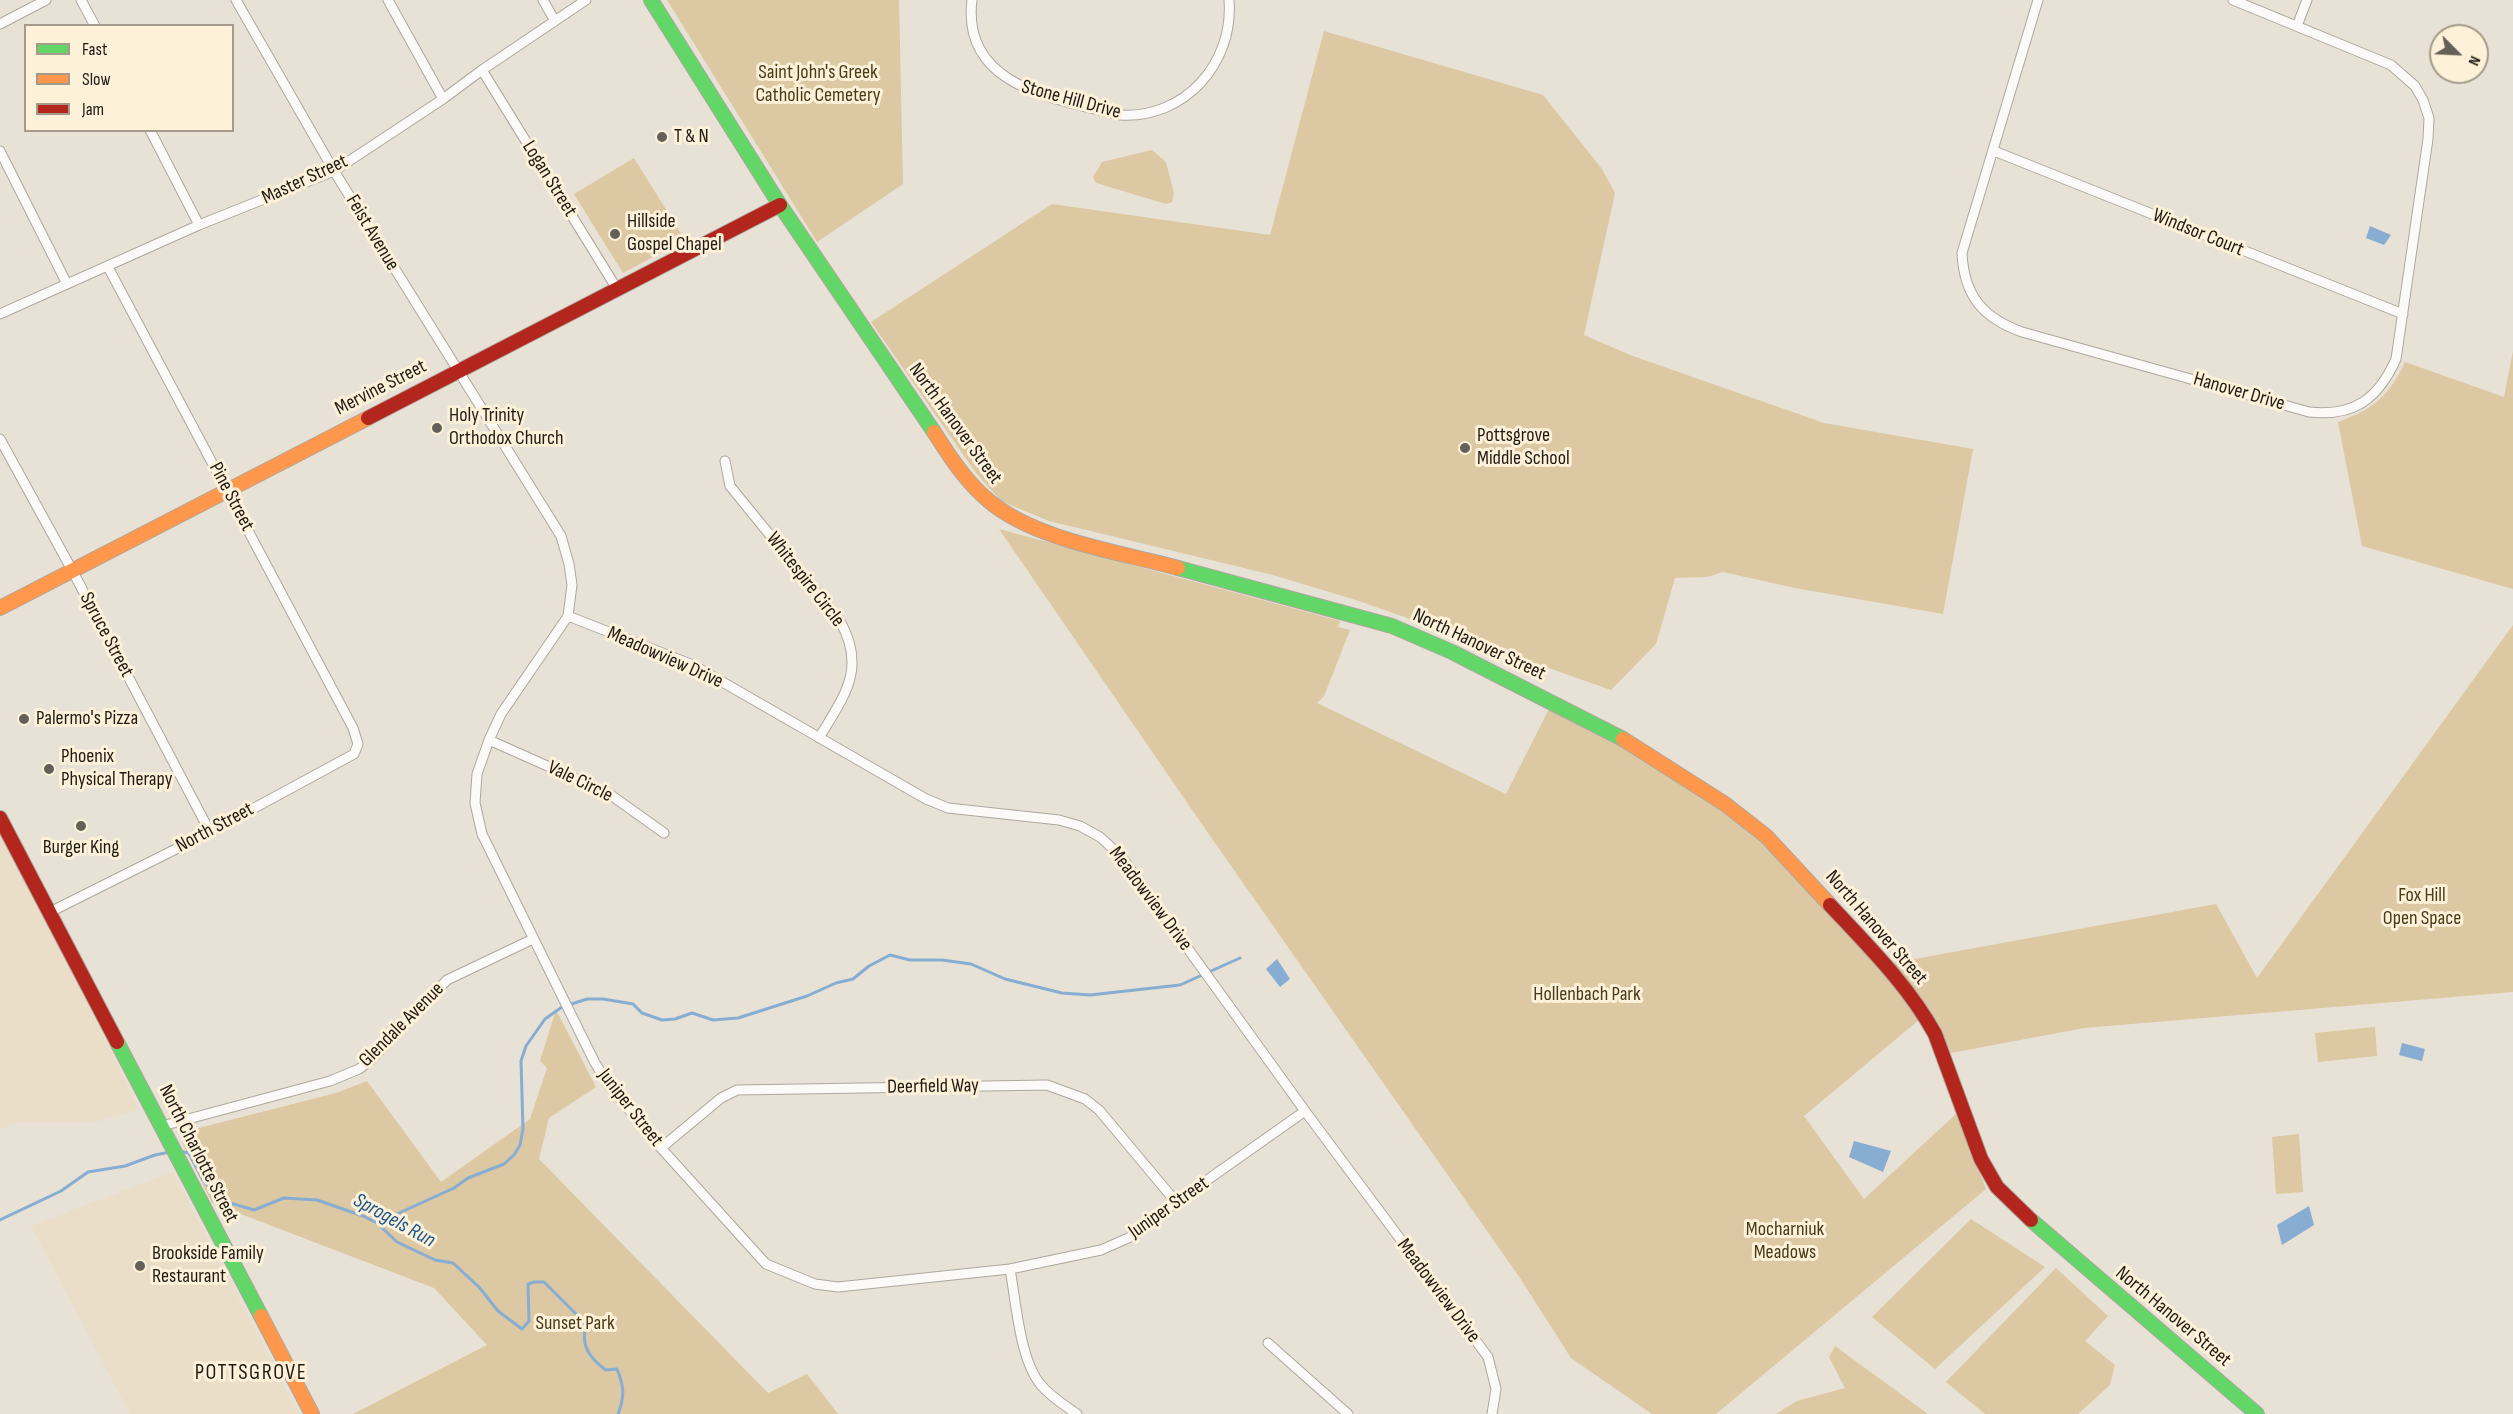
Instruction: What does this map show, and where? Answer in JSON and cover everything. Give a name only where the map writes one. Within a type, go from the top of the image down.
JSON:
[{"type":"street","points":[[0,24],[46,0]]},
{"type":"street","points":[[81,0],[94,24]]},
{"type":"street","name":"Feist Avenue","points":[[236,0],[334,171],[457,371]]},
{"type":"street","points":[[388,0],[443,99]]},
{"type":"street","points":[[543,0],[555,21]]},
{"type":"street","name":"Master Street","points":[[0,314],[199,225],[334,171],[586,0]]},
{"type":"street","name":"North Hanover Street","points":[[651,0],[780,205],[976,491],[1005,515],[1026,526],[1054,536],[1344,611],[1392,626],[1452,652],[1612,732],[1748,821],[1773,844],[1866,943],[1905,987],[1925,1016],[1935,1034],[1981,1159],[1997,1187],[2053,1241],[2257,1414]]},
{"type":"street","name":"Stone Hill Drive","points":[[972,0],[972,27],[978,45],[1003,77],[1028,91],[1120,115],[1133,116],[1168,108],[1183,100],[1203,80],[1216,62],[1227,32],[1229,0]]},
{"type":"street","name":"Hanover Drive","points":[[2038,0],[1962,254],[1967,287],[1975,300],[1990,315],[2006,326],[2298,409],[2326,414],[2363,403],[2382,386],[2396,359],[2428,139],[2429,118],[2415,86],[2391,65],[2233,0]]},
{"type":"street","points":[[2297,26],[2307,0]]},
{"type":"street","name":"Logan Street","points":[[482,70],[617,289]]},
{"type":"street","points":[[151,132],[199,225]]},
{"type":"street","name":"Windsor Court","points":[[1994,151],[2403,314]]},
{"type":"street","points":[[0,152],[67,284]]},
{"type":"street","name":"Mervine Street","points":[[0,608],[780,205]]},
{"type":"street","name":"Pine Street","points":[[108,267],[353,728]]},
{"type":"street","name":"Juniper Street","points":[[457,371],[561,536],[572,585],[568,616],[501,714],[489,740],[477,774],[475,803],[482,834],[607,1083],[661,1148],[766,1264],[815,1284],[838,1287],[1010,1269],[1101,1250],[1135,1235],[1176,1202],[1305,1112]]},
{"type":"street","name":"Spruce Street","points":[[0,439],[210,832]]},
{"type":"street","name":"Whitespire Circle","points":[[725,461],[730,486],[840,621],[850,639],[852,674],[844,696],[819,738]]},
{"type":"street","name":"Meadowview Drive","points":[[568,616],[693,665],[926,799],[948,808],[1059,820],[1080,826],[1100,837],[1121,856],[1305,1112],[1488,1357],[1497,1389],[1492,1414]]},
{"type":"street","name":"North Street","points":[[50,912],[210,832],[354,754],[358,744],[353,728]]},
{"type":"street","name":"Vale Circle","points":[[489,740],[608,793],[664,833]]},
{"type":"street","name":"North Charlotte Street","points":[[0,818],[312,1414]]},
{"type":"street","name":"Glendale Avenue","points":[[162,1126],[330,1081],[359,1069],[371,1060],[447,980],[533,939]]},
{"type":"street","name":"Deerfield Way","points":[[661,1148],[721,1098],[737,1090],[1047,1085],[1085,1099],[1099,1110],[1176,1202]]},
{"type":"street","points":[[1010,1269],[1027,1364],[1047,1391],[1077,1414]]},
{"type":"street","points":[[1268,1343],[1348,1414]]},
{"type":"shaded area","points":[[0,825],[139,1109],[93,1123],[17,1123],[0,1129]]},
{"type":"shaded area","points":[[173,1172],[299,1414],[130,1414],[31,1226]]},
{"type":"green space","name":"Saint John's Greek Catholic Cemetery","points":[[667,0],[899,0],[903,184],[817,242]]},
{"type":"green space","points":[[1324,31],[1543,95],[1602,169],[1615,193],[1584,335],[1630,355],[1824,423],[1973,449],[1943,614],[1795,588],[1723,572],[1707,577],[1675,578],[1656,644],[1611,690],[1359,601],[1273,575],[1049,521],[1001,501],[976,473],[871,322],[1052,204],[1270,235]]},
{"type":"green space","points":[[1152,150],[1166,162],[1174,194],[1172,202],[1166,204],[1096,183],[1093,177],[1102,162]]},
{"type":"green space","points":[[634,158],[685,240],[623,273],[574,194]]},
{"type":"green space","points":[[2513,351],[2513,589],[2362,546],[2338,422],[2361,412],[2379,400],[2393,384],[2405,362],[2504,397]]},
{"type":"green space","name":"Hollenbach Park","points":[[999,529],[1340,621],[1338,627],[1350,630],[1324,696],[1317,703],[1506,794],[1550,707],[1619,744],[1730,815],[1760,839],[1879,964],[1920,1019],[1804,1116],[1864,1199],[1957,1113],[1986,1189],[1716,1414],[1652,1414],[1571,1358],[1520,1278],[1208,833]]},
{"type":"green space","name":"Fox Hill Open Space","points":[[2513,625],[2513,992],[2084,1028],[1951,1053],[1925,1006],[1893,963],[2216,904],[2257,978]]},
{"type":"green space","name":"Sunset Park","points":[[556,1010],[596,1087],[549,1118],[539,1159],[768,1393],[807,1374],[838,1414],[353,1414],[487,1345],[434,1288],[212,1203],[182,1142],[186,1132],[336,1093],[367,1081],[441,1182],[530,1119],[547,1068],[540,1061]]},
{"type":"green space","points":[[2375,1027],[2377,1056],[2318,1062],[2315,1033]]},
{"type":"green space","points":[[2299,1134],[2303,1192],[2276,1194],[2272,1137]]},
{"type":"green space","points":[[1971,1219],[2045,1267],[1935,1369],[1872,1317]]},
{"type":"green space","points":[[2056,1268],[2108,1316],[2085,1341],[2115,1365],[2110,1385],[2078,1414],[1985,1414],[1946,1382]]},
{"type":"green space","points":[[1835,1346],[1928,1414],[1776,1414],[1797,1401],[1845,1388],[1829,1357]]},
{"type":"water","points":[[2370,226],[2391,235],[2384,245],[2366,238]]},
{"type":"water","points":[[1277,959],[1290,979],[1280,987],[1266,969]]},
{"type":"water","points":[[2402,1043],[2425,1049],[2422,1061],[2399,1055]]},
{"type":"water","points":[[1854,1141],[1891,1151],[1883,1172],[1849,1157]]},
{"type":"water","points":[[2309,1206],[2314,1225],[2282,1245],[2277,1225]]},
{"type":"waterway","points":[[377,1223],[454,1188],[468,1178],[504,1164],[514,1155],[520,1145],[523,1129],[521,1061],[526,1046],[545,1019],[562,1007],[587,999],[633,1004],[642,1013],[662,1020],[675,1019],[692,1013],[713,1020],[738,1018],[807,996],[836,983],[853,979],[869,966],[890,955],[910,960],[942,960],[971,964],[1005,979],[1062,993],[1090,995],[1180,985],[1240,958]]},
{"type":"waterway","name":"Sprogels Run","points":[[179,1151],[189,1153],[203,1180],[217,1196],[227,1202],[254,1210],[284,1198],[317,1200],[377,1223],[397,1242],[435,1260],[453,1263],[479,1287],[498,1311],[522,1329],[529,1321],[528,1284],[544,1282],[581,1319],[586,1328],[586,1347],[596,1362],[606,1370],[617,1369],[623,1391],[618,1414]]},
{"type":"waterway","name":"Sprogels Run","points":[[0,1220],[61,1191],[88,1172],[125,1166],[170,1152]]},
{"type":"traffic: fast","points":[[651,0],[780,205],[934,432]]},
{"type":"traffic: fast","points":[[1178,568],[1392,626],[1452,652],[1623,739]]},
{"type":"traffic: fast","points":[[117,1042],[261,1316]]},
{"type":"traffic: fast","points":[[2031,1220],[2257,1414]]},
{"type":"traffic: slow","points":[[0,608],[368,418]]},
{"type":"traffic: slow","points":[[934,432],[952,460],[973,486],[1008,514],[1030,526],[1079,543],[1178,568]]},
{"type":"traffic: slow","points":[[1623,739],[1725,804],[1766,836],[1830,905]]},
{"type":"traffic: slow","points":[[261,1316],[312,1414]]},
{"type":"traffic: jam","points":[[368,418],[780,205]]},
{"type":"traffic: jam","points":[[0,818],[117,1042]]},
{"type":"traffic: jam","points":[[1830,905],[1887,966],[1924,1016],[1935,1034],[1981,1159],[1997,1187],[2031,1220]]},
{"type":"place","name":"T & N","points":[[662,137]]},
{"type":"place","name":"Hillside Gospel Chapel","points":[[615,234]]},
{"type":"place","name":"Holy Trinity Orthodox Church","points":[[437,428]]},
{"type":"place","name":"Pottsgrove Middle School","points":[[1465,448]]},
{"type":"place","name":"Palermo's Pizza","points":[[24,719]]},
{"type":"place","name":"Phoenix Physical Therapy","points":[[49,769]]},
{"type":"place","name":"Burger King","points":[[81,826]]},
{"type":"place","name":"Brookside Family Restaurant","points":[[140,1266]]},
{"type":"district","name":"POTTSGROVE","points":[[251,1373]]},
{"type":"park label","name":"Mocharniuk Meadows","points":[[1785,1242]]}]
